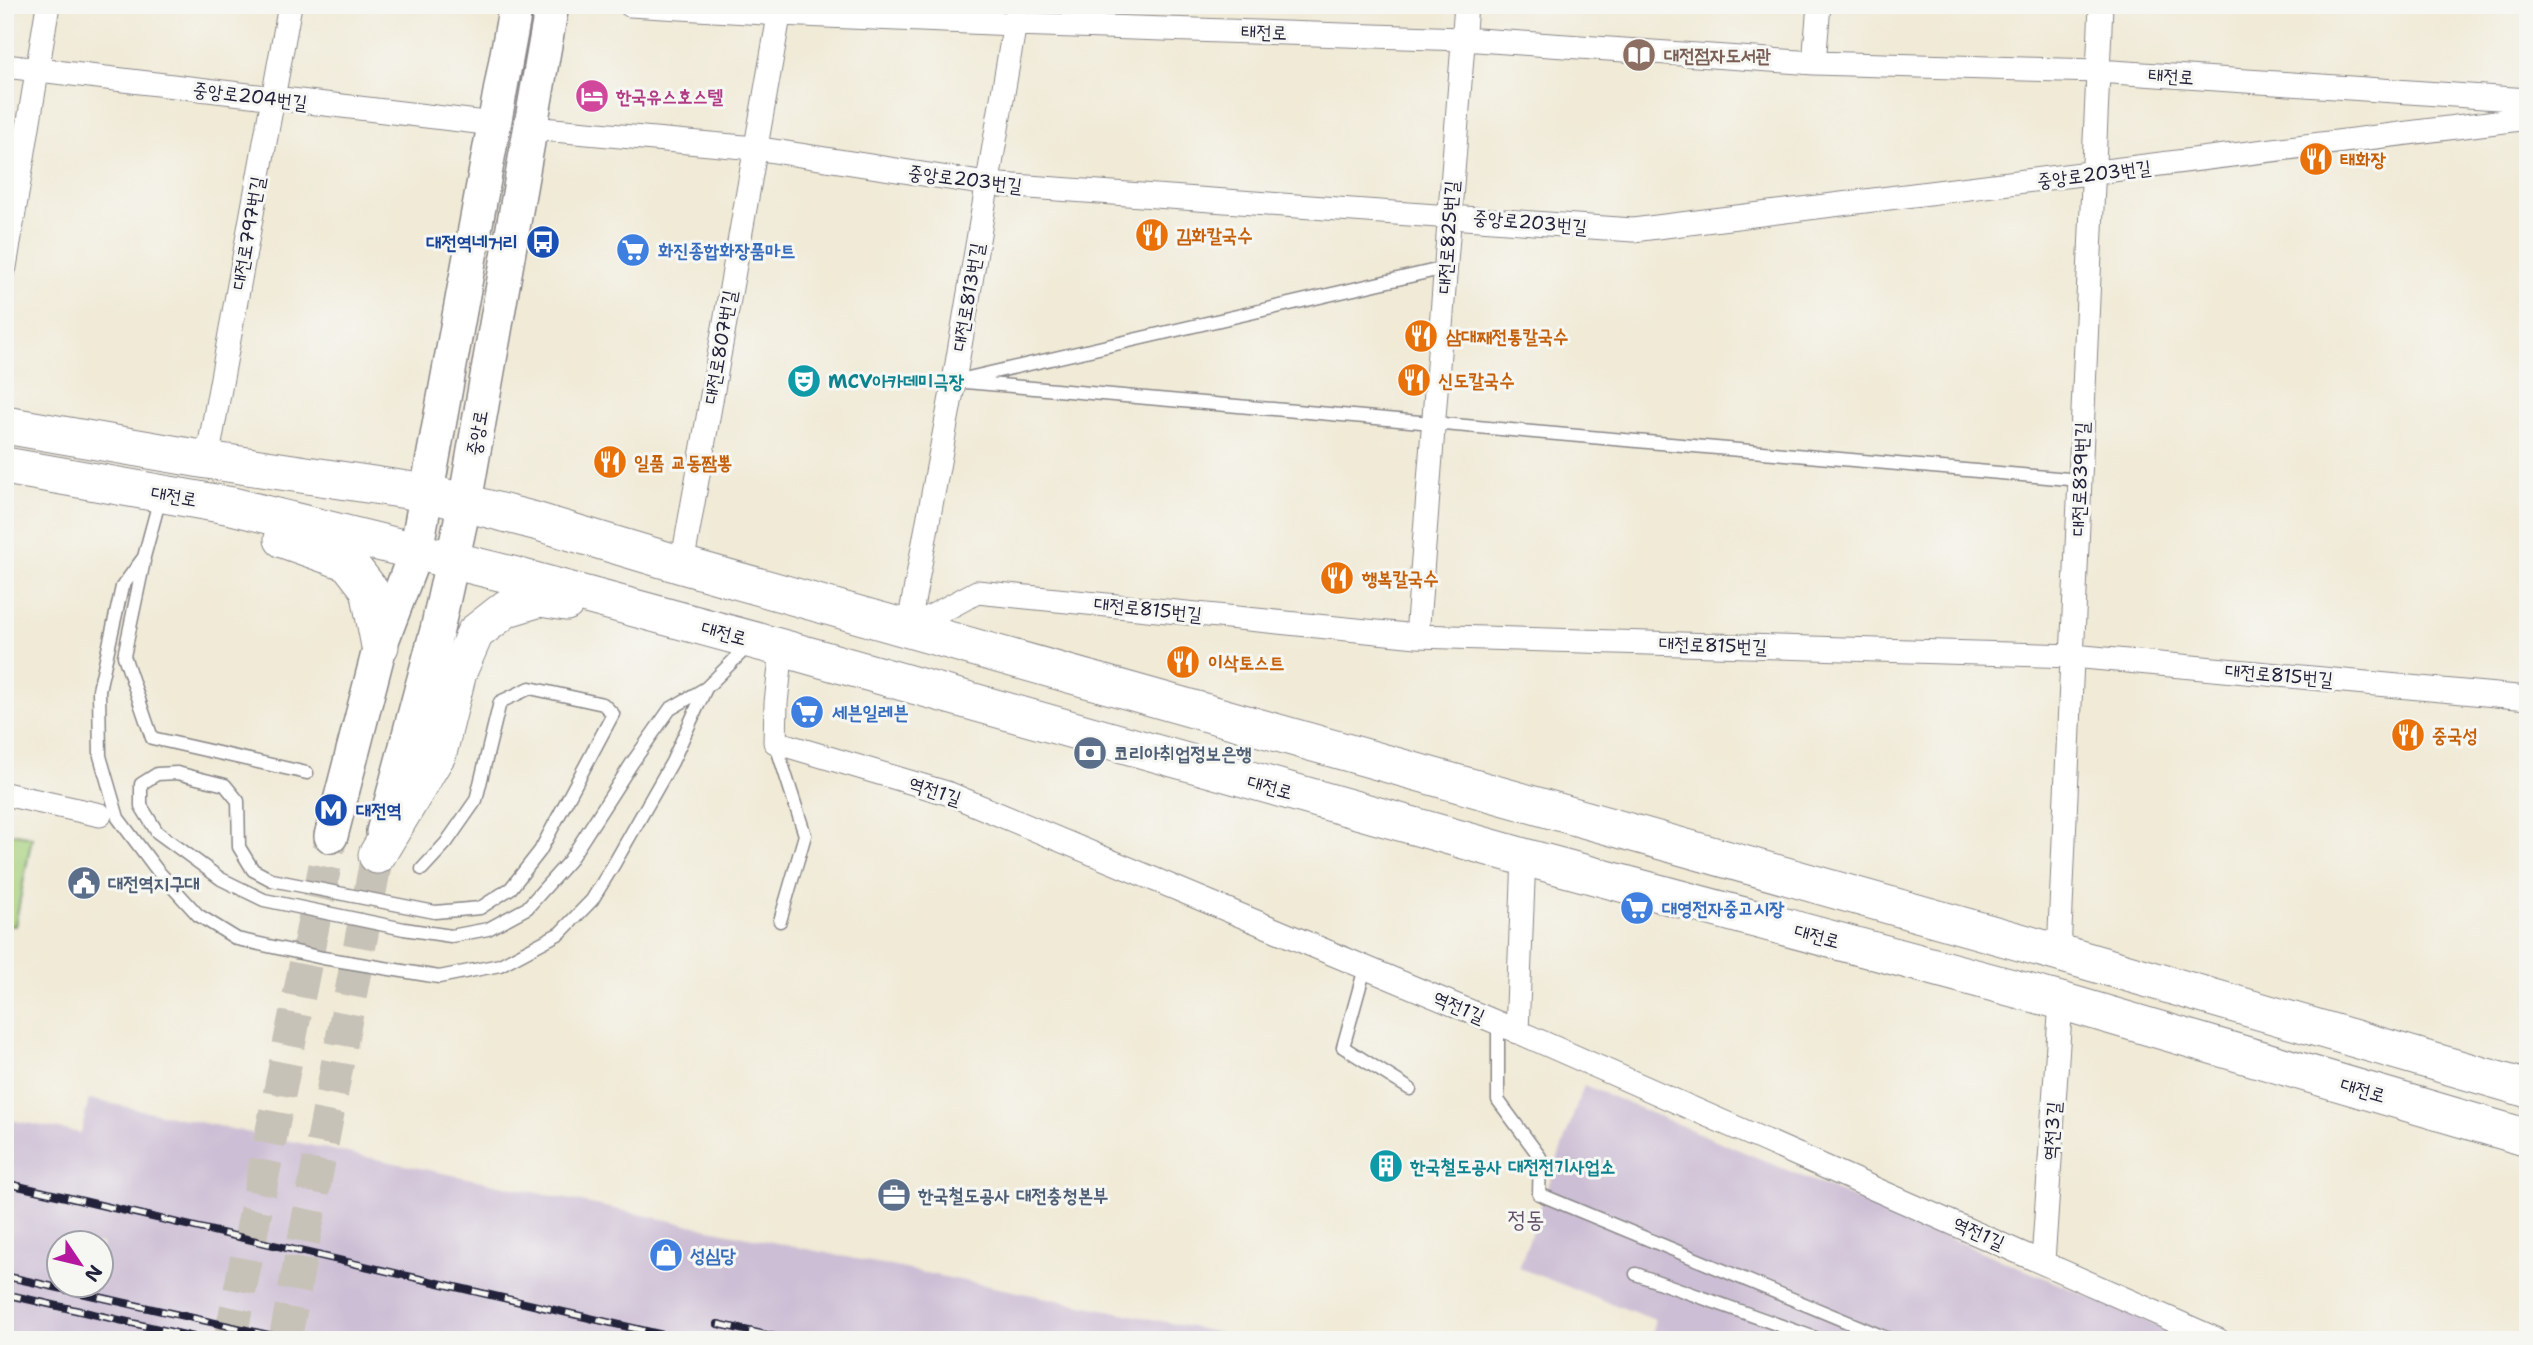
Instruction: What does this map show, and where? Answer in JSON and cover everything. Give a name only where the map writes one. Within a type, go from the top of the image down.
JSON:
[{"type":"main road","name":"중앙로","points":[[331,836],[380,646],[416,551],[515,5]]},
{"type":"main road","name":"중앙로","points":[[377,855],[437,631],[465,502],[552,5]]},
{"type":"main road","points":[[5,425],[207,460],[427,493],[465,502],[2528,1088]]},
{"type":"main road","name":"대전로","points":[[5,466],[232,506],[451,560],[768,644],[1524,857],[2061,1001],[2528,1138]]},
{"type":"main road","points":[[232,506],[278,538],[348,562],[369,589],[380,646]]},
{"type":"main road","points":[[377,855],[438,753],[458,672],[475,633],[507,608],[540,598],[664,617]]},
{"type":"street","points":[[5,267],[48,5]]},
{"type":"street","name":"대전로797번길","points":[[207,460],[290,5]]},
{"type":"street","name":"태전로","points":[[630,5],[1016,15],[1463,39],[1814,62],[2098,71],[2528,100]]},
{"type":"street","name":"대전로825번길","points":[[1417,636],[1466,5]]},
{"type":"street","points":[[1814,62],[1819,5]]},
{"type":"street","name":"대전로839번길","points":[[2059,953],[2101,5]]},
{"type":"street","name":"대전로807번길","points":[[682,565],[780,10]]},
{"type":"street","name":"대전로813번길","points":[[908,629],[954,381],[1016,15]]},
{"type":"street","name":"중앙로204번길","points":[[5,66],[494,124]]},
{"type":"street","name":"중앙로203번길","points":[[530,128],[754,148],[987,184],[1633,230],[2528,118]]},
{"type":"street","name":"대전로815번길","points":[[908,629],[977,592],[1417,636],[2073,656],[2528,698]]},
{"type":"street","points":[[768,644],[776,703],[775,742]]},
{"type":"street","name":"역전1길","points":[[775,742],[950,794],[1508,1027],[2218,1340]]},
{"type":"street","points":[[5,794],[100,816]]},
{"type":"street","points":[[1508,1027],[1524,857]]},
{"type":"street","name":"역전3길","points":[[2043,1261],[2061,1001]]},
{"type":"lane","points":[[954,381],[1446,268]]},
{"type":"lane","points":[[954,381],[2080,480]]},
{"type":"lane","points":[[162,494],[124,656],[152,738],[307,773]]},
{"type":"lane","points":[[145,558],[122,587],[99,690],[100,756],[118,818],[158,870],[198,915],[237,939],[323,958],[439,977],[500,965],[512,959],[560,933],[592,900],[672,762],[705,688]]},
{"type":"lane","points":[[422,869],[446,843],[476,800],[500,702],[530,688],[603,704],[613,714],[540,851],[511,888],[480,908],[435,912],[272,880],[253,870],[239,847],[238,801],[225,785],[177,773],[157,774],[141,784],[141,806],[157,832],[221,879],[264,900],[451,936],[488,929],[527,908],[569,862],[670,709],[768,644]]},
{"type":"lane","points":[[775,742],[805,835],[780,921]]},
{"type":"lane","points":[[1365,968],[1343,1047],[1410,1089]]},
{"type":"lane","points":[[1508,1027],[1498,1100],[1540,1157],[1539,1194],[1891,1340]]},
{"type":"lane","points":[[1636,1274],[1821,1340]]},
{"type":"shaded area","points":[[1584,1085],[2189,1340],[1652,1340],[1655,1320],[1519,1268]]},
{"type":"shaded area","points":[[89,1099],[1255,1340],[5,1340],[5,1119],[81,1133]]},
{"type":"green space","points":[[5,832],[32,837],[15,926],[5,925]]},
{"type":"tunnel","points":[[230,1340],[331,836]]},
{"type":"tunnel","points":[[285,1340],[377,855]]},
{"type":"railway","points":[[5,1183],[685,1340]]},
{"type":"railway","points":[[5,1276],[291,1340]]},
{"type":"railway","points":[[5,1294],[207,1340]]},
{"type":"railway","points":[[718,1324],[789,1340]]},
{"type":"place","name":"대전점자도서관","points":[[1639,55]]},
{"type":"place","name":"한국유스호스텔","points":[[592,96]]},
{"type":"place","name":"태화장","points":[[2316,159]]},
{"type":"place","name":"김화칼국수","points":[[1152,235]]},
{"type":"place","name":"대전역네거리","points":[[543,242]]},
{"type":"place","name":"화진종합화장품마트","points":[[633,250]]},
{"type":"place","name":"삼대째전통칼국수","points":[[1421,336]]},
{"type":"place","name":"신도칼국수","points":[[1414,380]]},
{"type":"place","name":"MCV아카데미극장","points":[[804,381]]},
{"type":"place","name":"일품 교동짬뽕","points":[[610,462]]},
{"type":"place","name":"행복칼국수","points":[[1337,578]]},
{"type":"place","name":"이삭토스트","points":[[1183,662]]},
{"type":"place","name":"세븐일레븐","points":[[807,712]]},
{"type":"place","name":"중국성","points":[[2408,735]]},
{"type":"place","name":"코리아취업정보은행","points":[[1090,753]]},
{"type":"place","name":"대전역","points":[[331,810]]},
{"type":"place","name":"대전역지구대","points":[[84,883]]},
{"type":"place","name":"대영전자중고시장","points":[[1637,908]]},
{"type":"place","name":"한국철도공사 대전전기사업소","points":[[1386,1166]]},
{"type":"place","name":"한국철도공사 대전충청본부","points":[[894,1195]]},
{"type":"place","name":"성심당","points":[[666,1255]]},
{"type":"district","name":"정동","points":[[1526,1219]]}]
